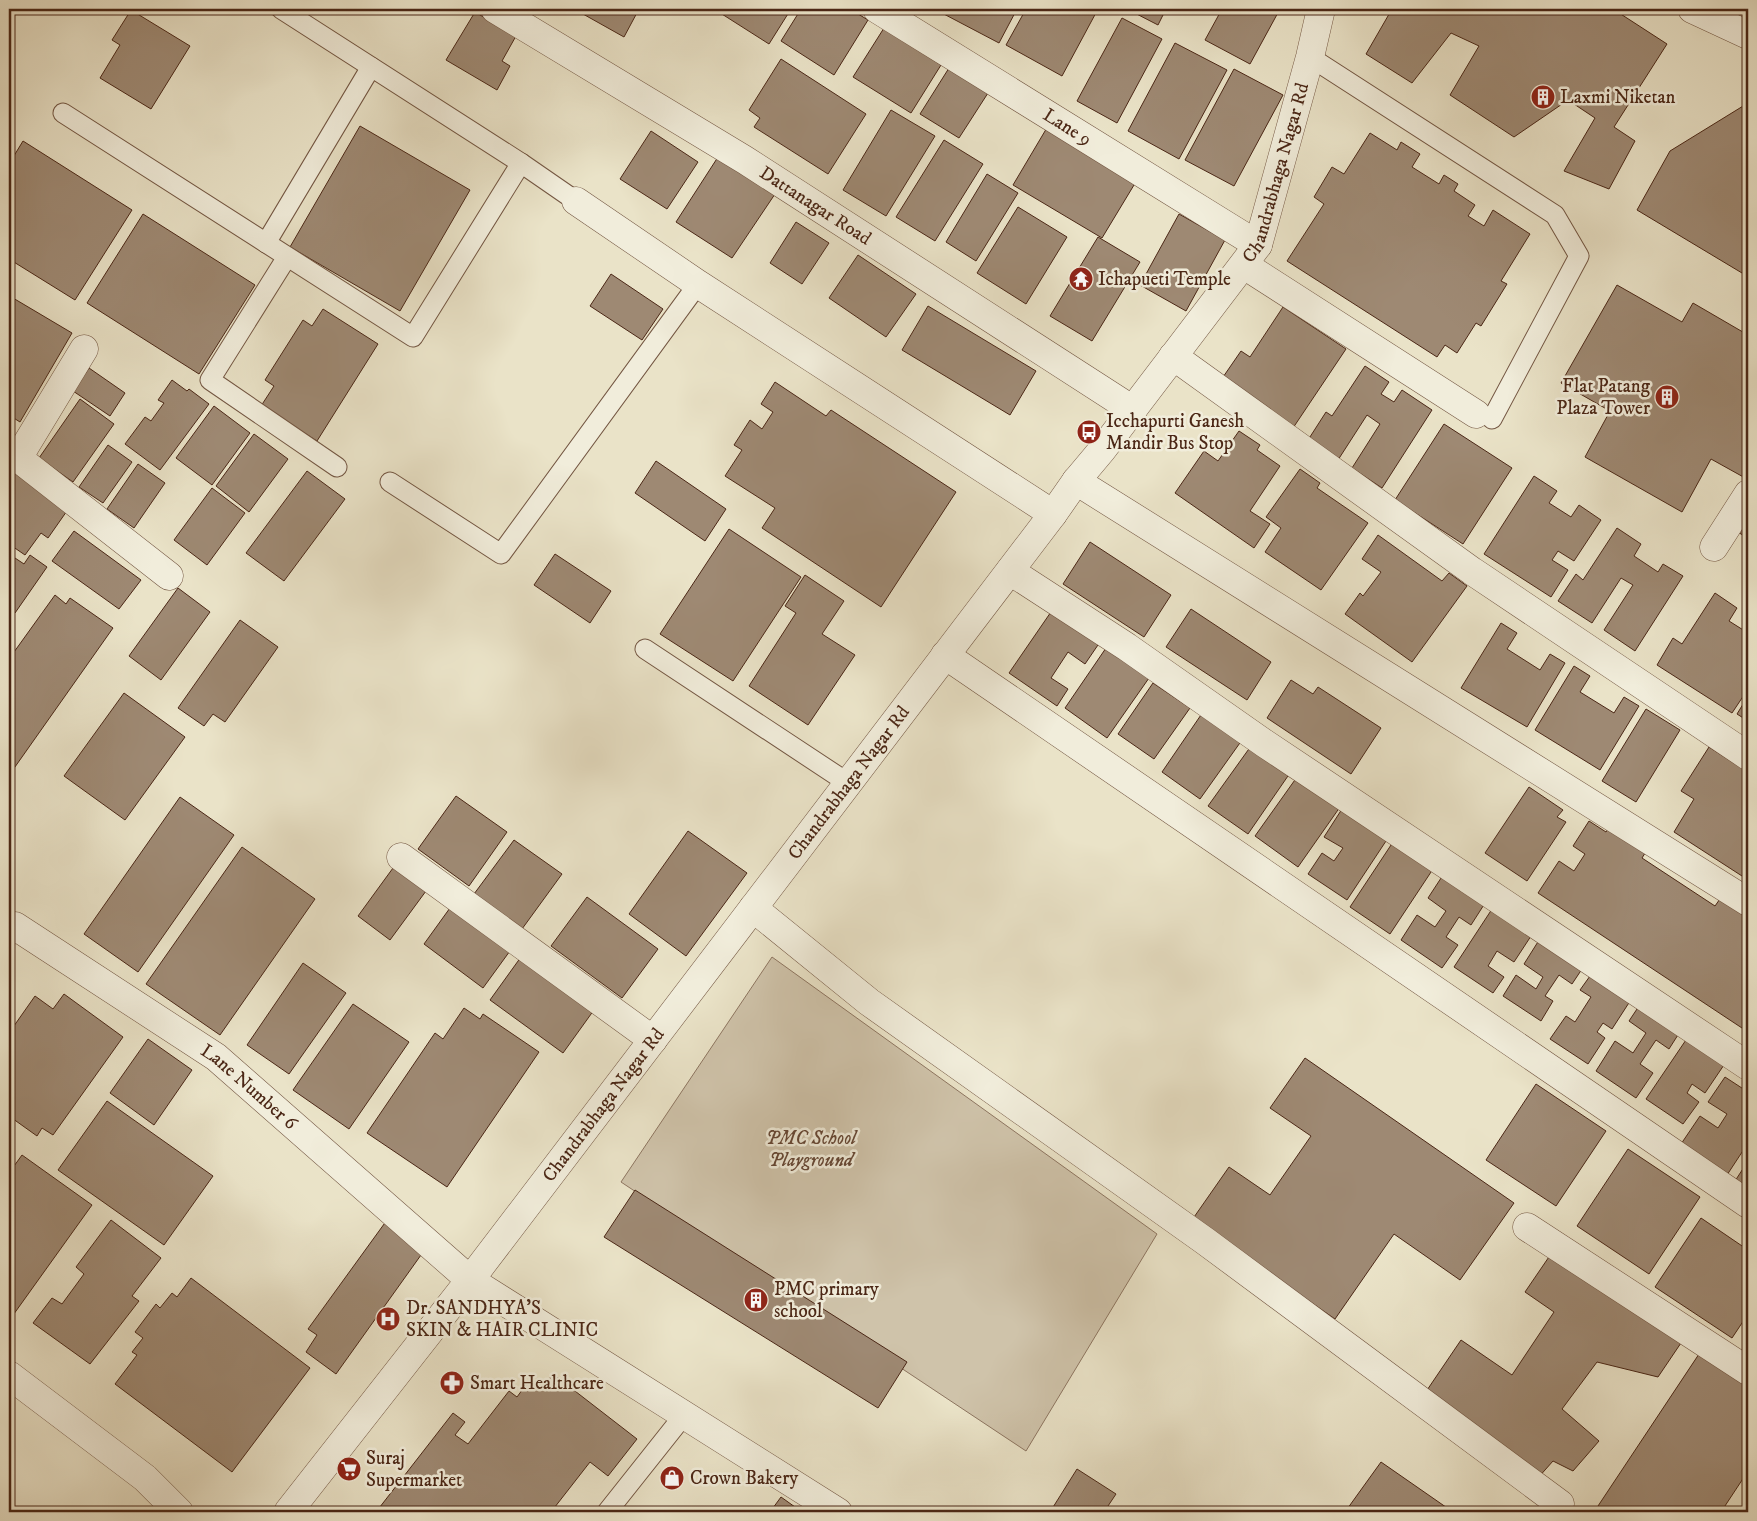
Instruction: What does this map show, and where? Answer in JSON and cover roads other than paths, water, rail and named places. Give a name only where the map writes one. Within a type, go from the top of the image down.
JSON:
[{"type":"street","name":"Dattanagar Road","points":[[495,9],[745,160],[1132,410]]},
{"type":"street","name":"Lane 9","points":[[877,9],[1251,255],[1484,417]]},
{"type":"street","name":"Chandrabhaga Nagar Rd","points":[[288,1512],[470,1280],[1010,571],[1076,481],[1251,255],[1310,57],[1321,9]]},
{"type":"street","points":[[1692,9],[1748,35]]},
{"type":"street","points":[[576,201],[698,284],[1053,514]]},
{"type":"street","points":[[84,349],[13,455],[169,576]]},
{"type":"street","points":[[1174,356],[1472,571],[1748,756]]},
{"type":"street","points":[[1076,481],[1748,902]]},
{"type":"street","points":[[1714,547],[1748,494]]},
{"type":"street","points":[[1010,571],[1127,647],[1264,743],[1748,1066]]},
{"type":"street","points":[[945,655],[1748,1204]]},
{"type":"street","points":[[401,857],[653,1040]]},
{"type":"street","points":[[753,908],[869,1002],[1205,1241],[1558,1508]]},
{"type":"street","name":"Lane Number 6","points":[[9,931],[15,926],[216,1057],[470,1280]]},
{"type":"street","points":[[1527,1227],[1748,1371]]},
{"type":"street","points":[[470,1280],[838,1512]]},
{"type":"street","points":[[9,1375],[145,1478],[180,1512]]},
{"type":"lane","points":[[281,9],[521,163],[576,201]]},
{"type":"lane","points":[[1310,57],[1555,215],[1579,256],[1484,417]]},
{"type":"lane","points":[[266,243],[371,66]]},
{"type":"lane","points":[[63,113],[413,337],[521,163]]},
{"type":"lane","points":[[287,257],[210,380],[337,467]]},
{"type":"lane","points":[[390,482],[501,554],[698,284]]},
{"type":"lane","points":[[645,649],[848,783]]},
{"type":"lane","points":[[607,1512],[684,1415]]},
{"type":"place","name":"Laxmi Niketan","points":[[1543,97]]},
{"type":"place","name":"Ichapueti Temple","points":[[1081,279]]},
{"type":"place","name":"Flat Patang Plaza Tower","points":[[1667,397]]},
{"type":"place","name":"Icchapurti Ganesh Mandir Bus Stop","points":[[1089,432]]},
{"type":"place","name":"PMC primary school","points":[[756,1300]]},
{"type":"place","name":"Dr. SANDHYA'S SKIN & HAIR CLINIC","points":[[388,1319]]},
{"type":"place","name":"Smart Healthcare","points":[[452,1383]]},
{"type":"place","name":"Suraj Supermarket","points":[[349,1469]]},
{"type":"place","name":"Crown Bakery","points":[[672,1478]]},
{"type":"park label","name":"PMC School Playground","points":[[811,1149]]}]
